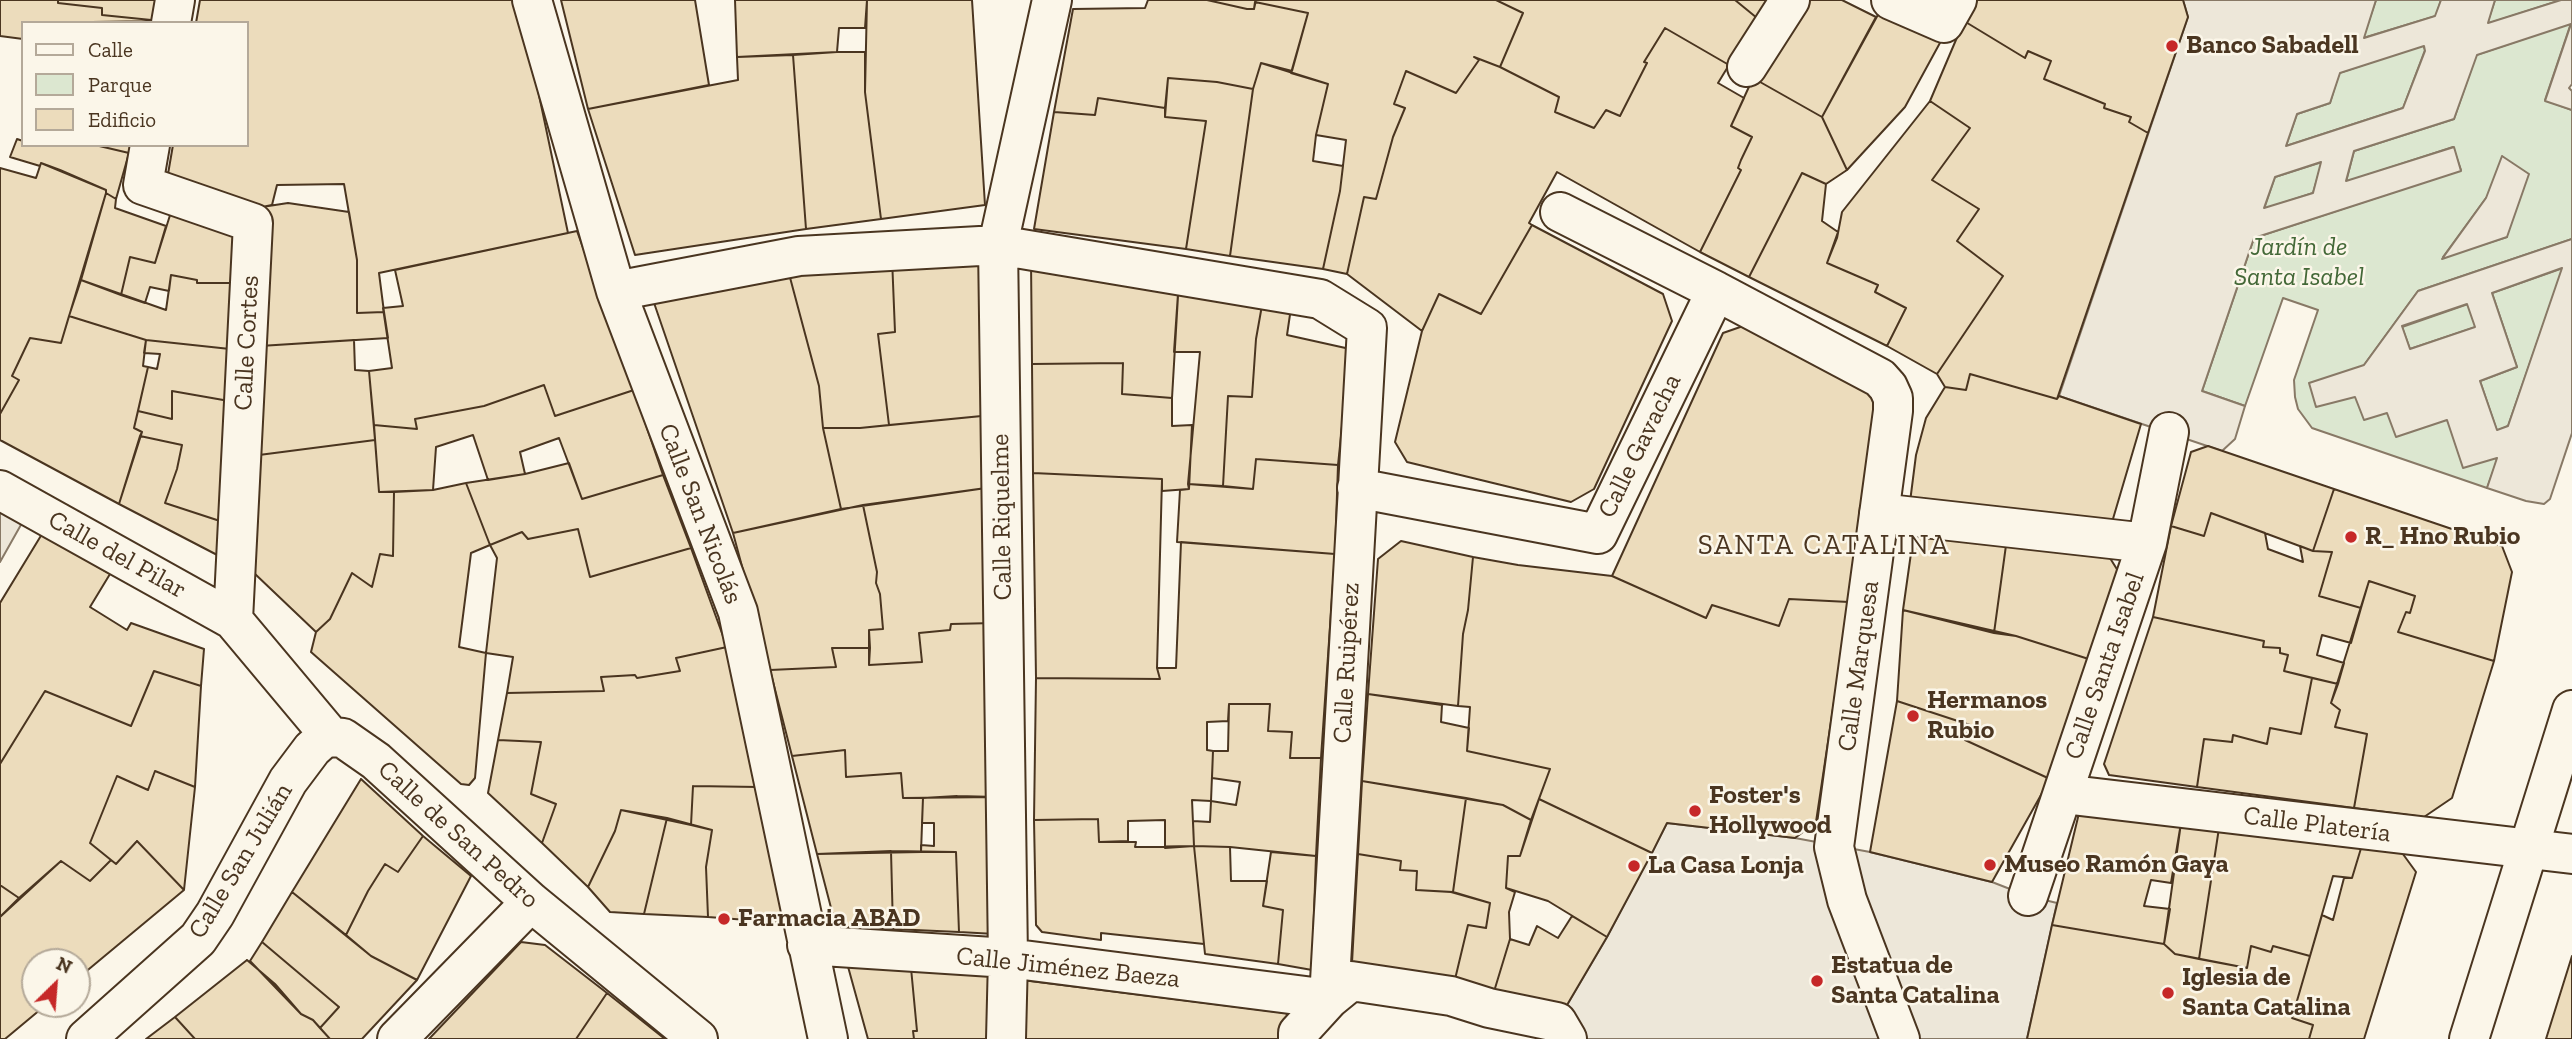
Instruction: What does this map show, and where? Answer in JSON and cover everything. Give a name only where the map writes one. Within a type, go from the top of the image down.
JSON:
[{"type":"street","points":[[171,21],[175,0]]},
{"type":"street","name":"Calle San Nicolás","points":[[532,0],[616,291],[738,612],[828,1039]]},
{"type":"street","name":"Calle Riquelme","points":[[1006,1039],[1008,958],[998,245],[1052,0]]},
{"type":"street","points":[[1747,67],[1790,0]]},
{"type":"street","points":[[1891,0],[1944,23],[1957,0]]},
{"type":"street","name":"Calle Cortes","points":[[150,147],[143,185],[253,223],[233,620]]},
{"type":"street","points":[[1560,212],[1716,291]]},
{"type":"street","points":[[616,291],[799,256],[998,245]]},
{"type":"street","name":"Calle Ruipérez","points":[[998,245],[1320,299],[1367,328],[1329,999]]},
{"type":"street","name":"Calle Marquesa","points":[[1716,291],[1868,370],[1888,387],[1893,398],[1834,847],[1847,900],[1900,1039]]},
{"type":"street","name":"Calle Gavacha","points":[[1357,488],[1598,534],[1716,291]]},
{"type":"street","name":"Calle Santa Isabel","points":[[2028,896],[2147,542],[2169,432]]},
{"type":"street","name":"Calle del Pilar","points":[[0,490],[233,620]]},
{"type":"street","points":[[1880,513],[2147,542]]},
{"type":"street","name":"Calle de San Pedro","points":[[233,620],[331,737],[343,738],[376,761],[531,902],[698,1039]]},
{"type":"street","points":[[2469,1039],[2572,710]]},
{"type":"street","name":"Calle San Julián","points":[[86,1039],[198,939],[215,914],[288,781],[321,740],[331,737]]},
{"type":"street","name":"Calle Platería","points":[[2063,794],[2572,854]]},
{"type":"street","points":[[397,1039],[531,902]]},
{"type":"street","name":"Calle Jiménez Baeza","points":[[807,945],[1008,958],[1329,999]]},
{"type":"street","points":[[1298,1039],[1298,1033],[1329,999],[1351,981],[1451,996],[1489,1008],[1558,1022],[1567,1039]]},
{"type":"green space","points":[[2376,0],[2441,0],[2436,16],[2363,38]]},
{"type":"green space","points":[[2495,0],[2561,0],[2487,24]]},
{"type":"green space","points":[[2571,23],[2545,100],[2572,110],[2572,239],[2418,291],[2364,365],[2355,396],[2387,413],[2447,420],[2498,458],[2487,488],[2312,428],[2298,409],[2294,380],[2318,310],[2283,298],[2245,406],[2202,391],[2254,238],[2461,170],[2453,147],[2346,182],[2354,151],[2454,119],[2476,55]],"holes":[[[2486,198],[2507,237],[2443,257]]]},
{"type":"green space","points":[[2423,45],[2425,50],[2403,108],[2286,146],[2297,114],[2330,103],[2339,73]]},
{"type":"green space","name":"Jardín de Santa Isabel","points":[[2322,162],[2313,193],[2264,209],[2275,177]]},
{"type":"green space","points":[[2563,268],[2508,426],[2497,431],[2480,381],[2517,367],[2492,293]]},
{"type":"green space","name":"Jardín de Santa Isabel","points":[[2468,304],[2476,327],[2410,349],[2402,327]]},
{"type":"shaded area","points":[[2183,0],[2376,0],[2364,38],[2435,16],[2441,0],[2495,0],[2488,23],[2561,0],[2572,0],[2572,84],[2569,88],[2572,91],[2572,110],[2545,101],[2571,24],[2477,55],[2454,119],[2354,151],[2346,181],[2454,147],[2461,171],[2254,238],[2202,391],[2245,406],[2235,439],[2222,451],[2059,396],[2188,17]],"holes":[[[2424,46],[2425,51],[2403,108],[2286,146],[2297,114],[2330,103],[2340,73]],[[2321,162],[2313,193],[2264,208],[2275,177]]]},
{"type":"shaded area","points":[[2502,156],[2529,174],[2507,237],[2442,259],[2486,198]]},
{"type":"shaded area","points":[[2572,239],[2572,433],[2550,499],[2544,504],[2487,488],[2497,458],[2463,468],[2447,420],[2396,437],[2387,413],[2364,420],[2355,397],[2316,407],[2309,383],[2364,365],[2418,291]],"holes":[[[2562,268],[2508,426],[2497,430],[2480,381],[2517,367],[2492,293]],[[2467,304],[2475,327],[2410,349],[2402,326]]]},
{"type":"shaded area","points":[[0,490],[31,507],[0,562]]},
{"type":"shaded area","points":[[1667,823],[1795,838],[1870,852],[1992,882],[2028,896],[2057,903],[2027,1039],[1567,1039],[1557,1022],[1607,937]]},
{"type":"building","points":[[0,0],[58,0],[58,3],[102,8],[102,15],[161,21],[21,21],[21,39],[0,36]]},
{"type":"building","points":[[58,0],[164,0],[161,21],[102,15],[102,8],[58,3]]},
{"type":"building","points":[[200,0],[519,0],[568,233],[379,273],[384,312],[357,313],[357,260],[344,184],[277,185],[272,205],[262,207],[207,191],[168,174],[173,147],[248,147],[248,21],[196,21]]},
{"type":"building","points":[[561,0],[695,0],[709,85],[588,109]]},
{"type":"building","points":[[735,0],[867,0],[865,28],[839,28],[837,52],[737,57]]},
{"type":"building","points":[[867,0],[972,0],[985,205],[881,219],[865,92]]},
{"type":"building","points":[[1148,0],[1207,0],[1247,9],[1254,9],[1255,2],[1308,13],[1292,71],[1261,63],[1253,89],[1217,82],[1168,78],[1165,108],[1098,98],[1095,115],[1054,112],[1073,9],[1145,8]]},
{"type":"building","points":[[1207,0],[1256,0],[1254,9],[1247,9]]},
{"type":"building","points":[[1496,0],[1523,13],[1500,67],[1474,57],[1479,60],[1456,93],[1406,71],[1394,104],[1405,108],[1393,137],[1376,199],[1364,197],[1347,274],[1323,269],[1340,191],[1346,140],[1316,135],[1328,84],[1291,73],[1308,13],[1255,2]]},
{"type":"building","points":[[1496,0],[1735,0],[1757,18],[1729,65],[1665,28],[1644,62],[1647,63],[1620,116],[1606,110],[1594,128],[1555,112],[1559,97],[1500,67],[1523,13]]},
{"type":"building","points":[[1735,0],[1768,0],[1757,18]]},
{"type":"building","points":[[1802,0],[1842,0],[1876,17],[1822,117],[1753,78]]},
{"type":"building","points":[[1976,0],[2183,0],[2188,17],[2148,133],[2129,122],[2131,117],[2104,108],[2105,104],[2044,79],[2051,61],[2028,51],[2025,58],[1964,21]]},
{"type":"building","points":[[1880,11],[1941,41],[1905,107],[1847,170],[1822,117]]},
{"type":"building","points":[[1964,21],[2025,58],[2028,51],[2051,61],[2044,79],[2105,104],[2104,108],[2131,117],[2129,122],[2148,133],[2057,399],[1970,374],[1966,390],[1945,387],[1937,374],[2003,276],[1957,241],[1979,209],[1932,180],[1970,128],[1930,101]]},
{"type":"building","points":[[1665,28],[1729,65],[1718,83],[1744,98],[1731,126],[1752,137],[1738,168],[1741,170],[1700,252],[1557,172],[1529,223],[1532,225],[1481,314],[1439,294],[1422,331],[1347,274],[1364,197],[1376,199],[1393,137],[1405,108],[1394,104],[1406,71],[1456,93],[1479,60],[1474,57],[1559,97],[1555,112],[1594,128],[1606,110],[1620,116],[1647,63],[1644,62]]},
{"type":"building","points":[[865,52],[865,92],[881,219],[806,229],[793,55]]},
{"type":"building","points":[[793,55],[806,229],[635,255],[588,109],[738,80],[737,57]]},
{"type":"building","points":[[1261,63],[1328,84],[1313,161],[1343,166],[1323,269],[1230,256],[1253,89]]},
{"type":"building","points":[[1168,78],[1217,82],[1253,89],[1230,256],[1186,249],[1206,121],[1165,117]]},
{"type":"building","points":[[1753,78],[1822,117],[1847,170],[1826,184],[1802,173],[1749,277],[1700,252],[1741,170],[1738,168],[1752,137],[1731,126]]},
{"type":"building","points":[[1098,98],[1165,108],[1165,117],[1206,121],[1186,249],[1034,229],[1054,112],[1095,115]]},
{"type":"building","points":[[1930,101],[1970,128],[1932,180],[1979,209],[1957,241],[2003,276],[1937,374],[1887,346],[1906,308],[1875,292],[1878,285],[1827,263],[1837,238],[1842,212]]},
{"type":"building","points":[[17,139],[21,140],[21,147],[104,147],[129,153],[116,199],[106,193],[106,190],[60,170],[10,157]]},
{"type":"building","points":[[104,147],[130,147],[129,153]]},
{"type":"building","points":[[41,163],[106,190],[106,193],[61,343],[30,338],[12,376],[19,380],[0,414],[0,168],[36,178]]},
{"type":"building","points":[[1802,173],[1826,184],[1822,221],[1838,232],[1827,263],[1878,285],[1875,292],[1906,308],[1887,346],[1749,277]]},
{"type":"building","points":[[106,193],[116,199],[115,208],[166,226],[155,263],[130,257],[121,295],[81,280]]},
{"type":"building","points":[[288,203],[349,212],[357,260],[357,313],[384,312],[388,338],[260,346],[262,207]]},
{"type":"building","points":[[171,212],[234,235],[231,283],[197,283],[197,280],[171,275],[169,291],[150,287],[145,303],[121,295],[130,257],[155,263]]},
{"type":"building","points":[[1532,225],[1663,294],[1672,321],[1594,489],[1571,502],[1407,462],[1395,442],[1422,331],[1439,294],[1481,314]]},
{"type":"building","points":[[577,231],[634,390],[555,416],[544,385],[484,406],[415,419],[417,429],[374,425],[369,371],[392,368],[383,308],[403,306],[395,270]]},
{"type":"building","points":[[989,252],[992,415],[889,425],[878,334],[895,332],[892,258]]},
{"type":"building","points":[[892,258],[895,332],[878,334],[889,425],[823,428],[819,386],[788,270]]},
{"type":"building","points":[[1031,261],[1179,279],[1172,398],[1122,394],[1123,363],[1032,364]]},
{"type":"building","points":[[788,270],[819,386],[823,428],[841,509],[733,533],[652,297]]},
{"type":"building","points":[[171,275],[197,280],[197,283],[231,283],[230,349],[146,340],[69,316],[81,280],[166,310]]},
{"type":"building","points":[[1179,279],[1264,294],[1256,339],[1252,397],[1228,396],[1223,486],[1188,484],[1200,352],[1174,352]]},
{"type":"building","points":[[1264,294],[1292,301],[1287,335],[1350,349],[1338,465],[1256,459],[1253,489],[1223,486],[1228,396],[1252,397],[1256,339]]},
{"type":"building","points":[[69,316],[146,340],[143,366],[148,367],[134,428],[142,432],[119,504],[0,440],[0,414],[19,380],[12,376],[30,338],[61,343]]},
{"type":"building","points":[[1746,325],[1869,388],[1879,411],[1849,602],[1789,599],[1779,626],[1712,605],[1706,618],[1612,576],[1723,333]]},
{"type":"building","points":[[146,340],[230,349],[229,401],[172,391],[172,419],[138,411],[148,367],[157,369],[160,354],[144,353]]},
{"type":"building","points":[[354,340],[355,370],[369,371],[375,440],[259,455],[260,346]]},
{"type":"building","points":[[1123,363],[1122,394],[1172,398],[1172,426],[1192,425],[1189,489],[1162,491],[1162,479],[1033,473],[1032,364]]},
{"type":"building","points":[[1970,374],[2057,399],[2059,396],[2141,424],[2110,529],[1910,502],[1916,455],[1926,418],[1945,387],[1966,390]]},
{"type":"building","points":[[544,385],[555,416],[634,390],[663,475],[582,499],[559,438],[520,452],[525,474],[488,480],[473,435],[436,447],[433,490],[379,492],[374,425],[417,429],[415,419],[484,406]]},
{"type":"building","points":[[172,391],[229,401],[223,522],[165,503],[182,445],[140,436],[142,432],[134,428],[138,411],[172,419]]},
{"type":"building","points":[[992,415],[993,487],[841,509],[823,428],[860,428]]},
{"type":"building","points":[[140,436],[182,445],[165,503],[223,522],[223,558],[119,504]]},
{"type":"building","points":[[375,440],[379,492],[394,492],[393,556],[380,554],[372,587],[352,573],[330,619],[316,632],[254,573],[259,455]]},
{"type":"building","points":[[2208,446],[2334,489],[2313,551],[2211,513],[2204,536],[2171,526],[2191,452]]},
{"type":"building","points":[[1256,459],[1338,465],[1335,554],[1177,542],[1180,490],[1189,489],[1188,484],[1253,489]]},
{"type":"building","points":[[569,463],[582,499],[663,475],[691,548],[590,577],[578,529],[528,539],[522,532],[490,545],[466,483],[525,474]]},
{"type":"building","points":[[1033,473],[1162,479],[1157,668],[1160,679],[1036,678]]},
{"type":"building","points":[[466,483],[490,545],[471,553],[459,647],[486,653],[475,778],[469,785],[461,784],[311,652],[316,632],[330,619],[352,573],[372,587],[380,554],[393,556],[394,492],[433,490]]},
{"type":"building","points":[[993,487],[995,623],[951,624],[950,630],[919,633],[922,662],[869,665],[869,630],[883,629],[880,594],[876,583],[877,572],[863,505]]},
{"type":"building","points":[[2334,489],[2502,546],[2512,572],[2494,661],[2398,632],[2406,612],[2410,613],[2415,596],[2369,581],[2361,608],[2319,596],[2332,552],[2313,551]]},
{"type":"building","points":[[863,505],[877,572],[876,583],[880,594],[883,629],[869,630],[870,648],[832,648],[836,667],[770,670],[733,533]]},
{"type":"building","points":[[2211,513],[2265,533],[2268,549],[2303,562],[2300,546],[2313,551],[2332,552],[2319,596],[2361,608],[2351,643],[2322,635],[2317,655],[2344,663],[2338,684],[2284,671],[2288,655],[2280,653],[2280,648],[2263,647],[2264,641],[2153,617],[2171,526],[2204,536]]},
{"type":"building","points":[[1928,527],[2007,538],[1994,633],[1903,610],[1913,539]]},
{"type":"building","points":[[578,529],[590,577],[691,548],[727,647],[676,658],[680,671],[637,678],[635,675],[601,677],[604,691],[507,693],[513,657],[486,653],[497,558],[490,545],[522,532],[528,539]]},
{"type":"building","points":[[42,534],[110,574],[90,607],[127,630],[131,623],[204,649],[201,686],[154,671],[131,726],[45,691],[0,764],[0,603]]},
{"type":"building","points":[[2007,538],[2105,550],[2123,579],[2095,661],[2016,636],[1994,633]]},
{"type":"building","points":[[1401,541],[1473,557],[1463,634],[1458,706],[1368,694],[1378,559]]},
{"type":"building","points":[[1181,542],[1335,554],[1321,758],[1290,758],[1292,732],[1268,731],[1270,704],[1229,704],[1228,721],[1207,722],[1207,750],[1213,751],[1211,801],[1192,800],[1194,846],[1165,848],[1165,820],[1128,821],[1128,841],[1099,842],[1098,819],[1034,820],[1036,678],[1160,679],[1157,668],[1176,668]]},
{"type":"building","points":[[1473,557],[1612,576],[1706,618],[1712,605],[1779,626],[1789,599],[1849,602],[1816,822],[1795,838],[1667,823],[1652,853],[1539,799],[1550,769],[1467,751],[1470,707],[1458,706],[1463,634]]},
{"type":"building","points":[[2369,581],[2415,596],[2410,613],[2406,612],[2398,632],[2494,661],[2452,798],[2424,817],[2354,808],[2367,734],[2335,727],[2340,710],[2331,703]]},
{"type":"building","points":[[1903,610],[2016,636],[2095,661],[2050,779],[1965,740],[1970,725],[1897,701]]},
{"type":"building","points":[[2153,617],[2264,641],[2263,647],[2280,648],[2280,653],[2288,655],[2284,671],[2312,678],[2301,734],[2270,728],[2267,744],[2233,735],[2232,742],[2204,739],[2197,787],[2109,775],[2104,764]]},
{"type":"building","points":[[995,623],[997,797],[903,798],[901,773],[846,777],[845,750],[792,756],[770,670],[836,667],[832,648],[870,648],[869,665],[922,662],[919,633],[950,630],[951,624]]},
{"type":"building","points":[[727,647],[758,787],[693,786],[691,825],[621,810],[615,831],[588,887],[542,843],[556,804],[531,794],[541,742],[498,740],[507,693],[604,691],[601,677],[635,675],[637,678],[680,671],[676,658]]},
{"type":"building","points":[[154,671],[201,686],[195,787],[155,771],[148,790],[117,776],[90,843],[111,860],[90,881],[61,861],[19,898],[0,885],[0,764],[45,691],[131,726]]},
{"type":"building","points":[[2312,678],[2338,684],[2331,703],[2340,710],[2335,727],[2367,734],[2354,808],[2197,787],[2204,739],[2232,742],[2233,735],[2267,744],[2270,728],[2301,734]]},
{"type":"building","points":[[1368,694],[1442,705],[1441,722],[1469,728],[1467,751],[1550,769],[1531,820],[1503,805],[1362,781]]},
{"type":"building","points":[[1897,701],[1970,725],[1965,740],[2050,779],[1992,882],[1870,852]]},
{"type":"building","points":[[1229,704],[1270,704],[1268,731],[1292,732],[1290,758],[1321,758],[1316,856],[1194,846],[1193,821],[1210,822],[1211,801],[1236,805],[1240,782],[1212,778],[1213,751],[1228,751]]},
{"type":"building","points":[[498,740],[541,742],[531,794],[556,804],[542,843],[488,793]]},
{"type":"building","points":[[845,750],[846,777],[901,773],[903,798],[923,798],[921,852],[817,854],[792,756]]},
{"type":"building","points":[[155,771],[195,787],[184,890],[137,841],[116,864],[90,843],[117,776],[148,790]]},
{"type":"building","points":[[361,779],[423,836],[398,872],[385,864],[346,935],[292,892]]},
{"type":"building","points":[[1362,781],[1466,798],[1453,892],[1416,890],[1417,871],[1400,870],[1401,861],[1358,854]]},
{"type":"building","points":[[693,786],[758,787],[786,923],[708,917],[706,867],[712,830],[691,825]]},
{"type":"building","points":[[997,797],[995,934],[959,932],[956,852],[921,852],[921,845],[934,846],[934,823],[922,823],[923,798]]},
{"type":"building","points":[[1466,798],[1503,805],[1531,820],[1520,856],[1508,856],[1506,888],[1515,892],[1509,912],[1510,939],[1489,1008],[1451,996],[1468,925],[1486,928],[1490,903],[1453,892]]},
{"type":"building","points":[[1539,799],[1652,853],[1607,937],[1548,901],[1506,888],[1508,856],[1520,856]]},
{"type":"building","points":[[2080,809],[2181,823],[2171,883],[2151,880],[2144,906],[2170,909],[2164,944],[2052,925]]},
{"type":"building","points":[[621,810],[667,818],[644,914],[610,912],[588,887],[615,831]]},
{"type":"building","points":[[667,818],[712,830],[706,867],[708,917],[644,914]]},
{"type":"building","points":[[1098,819],[1099,842],[1136,842],[1135,847],[1194,846],[1204,944],[1101,933],[1101,940],[1042,932],[1036,925],[1034,820]]},
{"type":"building","points":[[2181,823],[2219,828],[2199,959],[2175,954],[2164,944]]},
{"type":"building","points":[[2219,828],[2362,845],[2352,878],[2333,876],[2310,956],[2273,946],[2271,952],[2251,946],[2247,968],[2199,959]]},
{"type":"building","points":[[423,836],[471,876],[417,980],[371,956],[346,935],[385,864],[398,872]]},
{"type":"building","points":[[137,841],[184,890],[91,967],[91,948],[21,948],[21,1018],[30,1018],[5,1039],[0,1039],[0,917],[61,861],[90,881],[111,860],[116,864]]},
{"type":"building","points":[[2362,845],[2400,850],[2416,872],[2364,1039],[2309,1039],[2313,1025],[2292,1018],[2322,915],[2333,920],[2344,878],[2352,878]]},
{"type":"building","points":[[1194,846],[1230,847],[1231,881],[1267,881],[1263,906],[1283,910],[1278,964],[1205,954]]},
{"type":"building","points":[[891,851],[956,852],[959,932],[893,929]]},
{"type":"building","points":[[891,851],[893,929],[836,927],[817,854]]},
{"type":"building","points":[[1271,852],[1316,856],[1312,970],[1278,964],[1283,910],[1263,906]]},
{"type":"building","points":[[1358,854],[1401,861],[1400,870],[1417,871],[1416,890],[1451,892],[1490,903],[1486,928],[1468,925],[1451,996],[1351,981]]},
{"type":"building","points":[[0,885],[19,898],[0,917]]},
{"type":"building","points":[[292,892],[371,956],[417,980],[362,1039],[330,1039],[320,1028],[339,1007],[262,942]]},
{"type":"building","points":[[1572,916],[1607,937],[1557,1022],[1489,1008],[1510,939],[1529,945],[1537,926],[1558,938]]},
{"type":"building","name":"Iglesia de Santa Catalina","points":[[2052,925],[2164,944],[2175,954],[2247,968],[2251,946],[2271,952],[2273,946],[2310,956],[2292,1018],[2313,1025],[2309,1039],[2027,1039]]},
{"type":"building","points":[[262,942],[339,1007],[320,1028],[313,1020],[301,1014],[250,961]]},
{"type":"building","points":[[521,942],[545,945],[607,993],[576,1039],[429,1039]]},
{"type":"building","points":[[2572,956],[2572,1039],[2546,1039]]},
{"type":"building","points":[[247,960],[330,1039],[195,1039],[175,1017]]},
{"type":"building","points":[[847,963],[911,968],[917,1031],[913,1031],[914,1039],[868,1039]]},
{"type":"building","points":[[911,968],[1004,975],[1001,1039],[914,1039],[913,1031],[917,1031]]},
{"type":"building","points":[[1022,980],[1286,1013],[1298,1033],[1298,1039],[1021,1039]]},
{"type":"building","points":[[607,993],[665,1039],[576,1039]]},
{"type":"building","points":[[175,1017],[195,1039],[146,1039]]},
{"type":"place","name":"Banco Sabadell","points":[[2172,46]]},
{"type":"place","name":"R_ Hno Rubio","points":[[2351,537]]},
{"type":"place","name":"Hermanos Rubio","points":[[1913,716]]},
{"type":"place","name":"Foster's Hollywood","points":[[1695,811]]},
{"type":"place","name":"Museo Ramón Gaya","points":[[1990,865]]},
{"type":"place","name":"La Casa Lonja","points":[[1634,866]]},
{"type":"place","name":"Farmacia ABAD","points":[[724,919]]},
{"type":"place","name":"Estatua de Santa Catalina","points":[[1817,981]]},
{"type":"place","name":"Iglesia de Santa Catalina","points":[[2168,993]]},
{"type":"district","name":"SANTA CATALINA","points":[[1824,546]]}]
